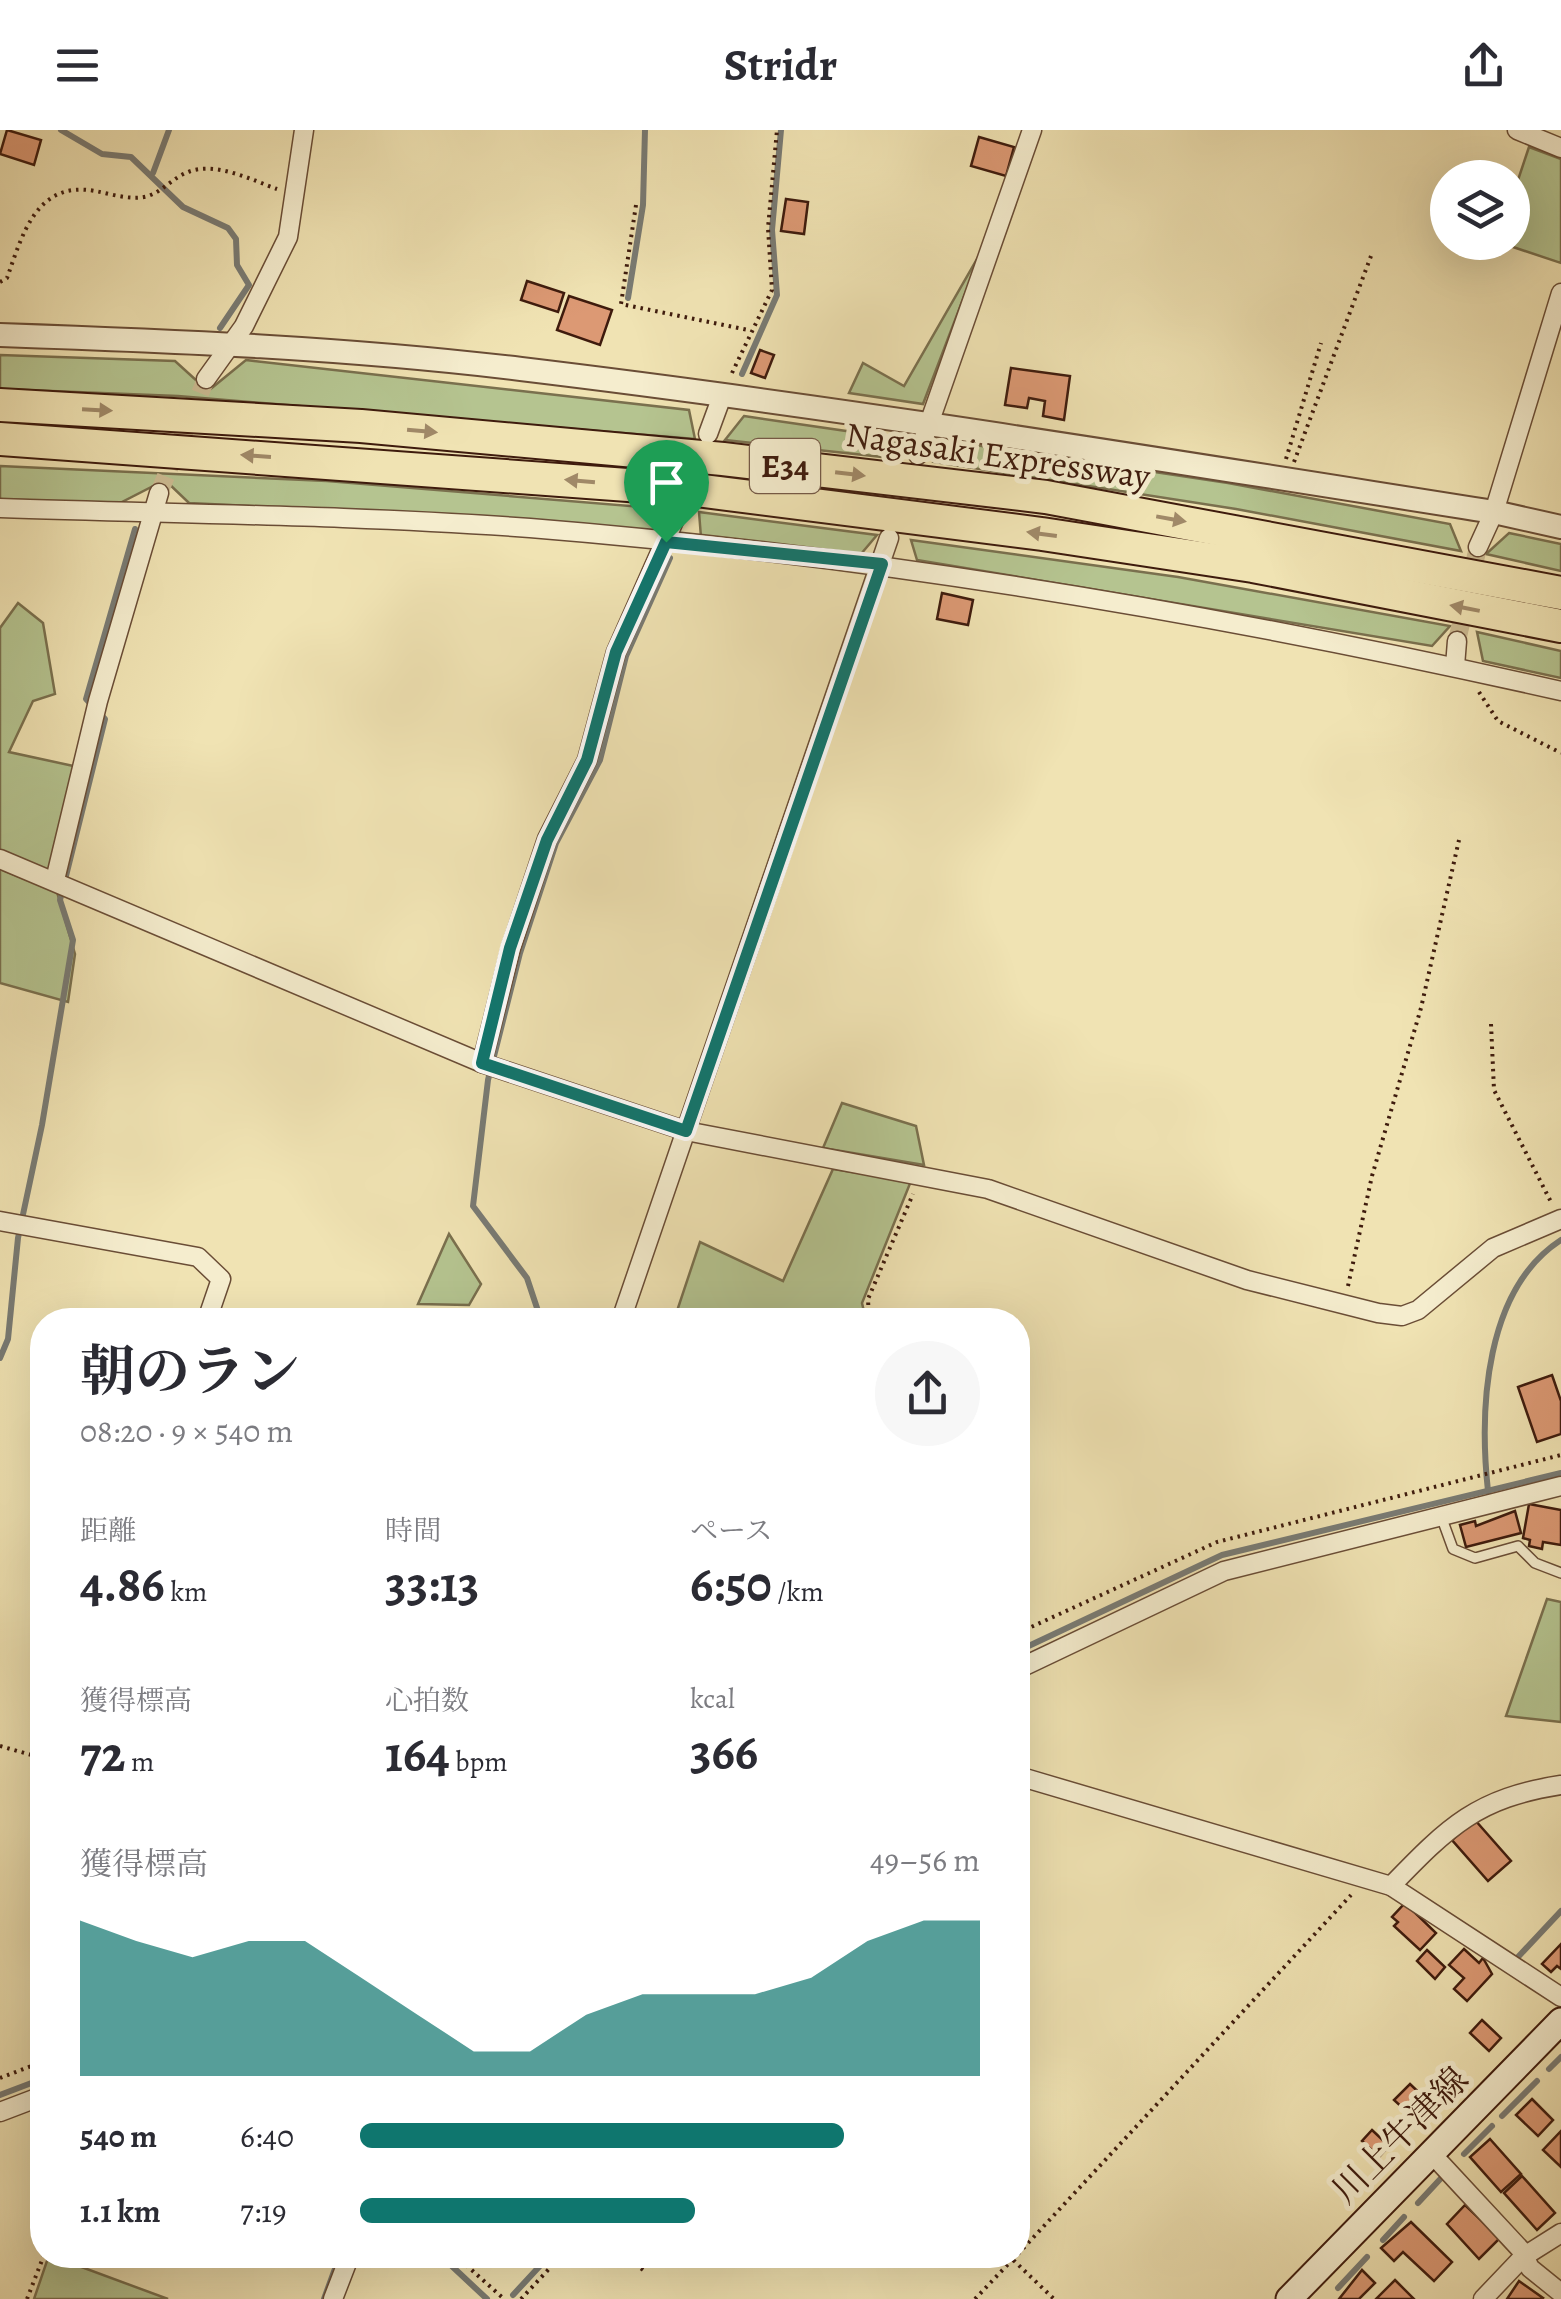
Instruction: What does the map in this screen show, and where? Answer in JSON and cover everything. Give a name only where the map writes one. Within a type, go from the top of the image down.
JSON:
[{"type":"highway","name":"Nagasaki Expressway","points":[[0,405],[361,426],[722,459],[1046,497],[1561,593]]},
{"type":"highway","name":"Nagasaki Expressway","points":[[0,438],[753,497],[1253,566],[1561,626]]},
{"type":"main road","name":"川上牛津線","points":[[1289,2299],[1561,2020]]},
{"type":"street","points":[[206,379],[226,345],[244,326],[288,237],[304,130]]},
{"type":"street","points":[[918,455],[1032,130]]},
{"type":"street","points":[[1517,130],[1561,148]]},
{"type":"street","points":[[1478,548],[1494,512],[1561,293]]},
{"type":"street","points":[[0,335],[226,345],[518,368],[927,424],[1494,512],[1561,526]]},
{"type":"street","points":[[708,434],[722,396]]},
{"type":"street","points":[[55,880],[98,701],[150,513],[159,494]]},
{"type":"street","points":[[0,508],[528,528],[882,564],[1302,634],[1561,692]]},
{"type":"street","points":[[491,1066],[510,948],[547,840],[587,760],[616,652],[678,512]]},
{"type":"street","points":[[625,1308],[889,538]]},
{"type":"street","points":[[1455,666],[1457,641]]},
{"type":"street","points":[[0,860],[491,1066],[686,1131],[988,1188],[1247,1280],[1344,1305],[1402,1316],[1418,1310],[1493,1248],[1560,1220]]},
{"type":"street","points":[[15,1224],[198,1257],[221,1279],[211,1308]]},
{"type":"street","points":[[1030,1663],[1224,1570],[1561,1486]]},
{"type":"street","points":[[1030,1780],[1391,1886],[1561,1997]]},
{"type":"street","points":[[1391,1886],[1448,1828],[1510,1793],[1561,1785]]},
{"type":"street","points":[[0,2112],[30,2101]]},
{"type":"street","points":[[1431,2153],[1560,2296]]},
{"type":"street","points":[[1482,2299],[1523,2257],[1561,2233]]},
{"type":"street","points":[[334,2299],[345,2268]]},
{"type":"lane","points":[[1441,1516],[1454,1550],[1475,1558],[1518,1546],[1535,1563],[1561,1572]]},
{"type":"path","points":[[722,396],[772,290],[768,228],[777,130]]},
{"type":"path","points":[[0,282],[7,278],[29,216],[50,199],[87,190],[131,198],[159,190],[190,170],[223,170],[294,194]]},
{"type":"path","points":[[636,204],[621,304],[750,330]]},
{"type":"path","points":[[1284,479],[1300,453],[1370,256]]},
{"type":"path","points":[[1284,479],[1286,455],[1322,342]]},
{"type":"path","points":[[1478,672],[1480,698],[1498,722],[1561,753]]},
{"type":"path","points":[[1344,1305],[1372,1176],[1421,1008],[1458,840]]},
{"type":"path","points":[[1491,1024],[1494,1090],[1560,1220]]},
{"type":"path","points":[[868,1308],[868,1300],[921,1176]]},
{"type":"path","points":[[1030,1628],[1217,1542],[1561,1455]]},
{"type":"path","points":[[0,1746],[30,1755]]},
{"type":"path","points":[[1030,2239],[1366,1878]]},
{"type":"path","points":[[0,2078],[30,2067]]},
{"type":"path","points":[[28,2299],[39,2268]]},
{"type":"path","points":[[469,2268],[504,2299]]},
{"type":"path","points":[[520,2299],[550,2268]]},
{"type":"path","points":[[640,2268],[647,2273]]},
{"type":"path","points":[[975,2299],[1003,2268]]},
{"type":"path","points":[[1025,2268],[1054,2299]]},
{"type":"green space","points":[[1529,147],[1561,159],[1561,263],[1530,253],[1530,160],[1525,160]]},
{"type":"green space","points":[[981,252],[923,404],[849,393],[863,363],[904,386]]},
{"type":"green space","points":[[0,355],[175,361],[208,391],[246,360],[689,410],[695,439],[178,396],[0,389]]},
{"type":"green space","points":[[744,416],[894,438],[901,459],[725,440]]},
{"type":"green space","points":[[955,442],[1228,483],[1450,524],[1461,551],[1236,509],[934,462]]},
{"type":"green space","points":[[0,466],[327,481],[667,509],[652,532],[487,518],[189,503],[165,480],[118,504],[0,499]]},
{"type":"green space","points":[[699,512],[877,535],[861,554],[701,537]]},
{"type":"green space","points":[[1509,533],[1561,544],[1561,571],[1486,554]]},
{"type":"green space","points":[[911,540],[1178,577],[1450,626],[1432,646],[917,560]]},
{"type":"green space","points":[[18,603],[43,623],[55,694],[33,701],[9,752],[78,767],[50,871],[0,853],[0,628]]},
{"type":"green space","points":[[1477,632],[1561,651],[1561,678],[1483,661]]},
{"type":"green space","points":[[0,869],[57,892],[75,954],[68,1002],[0,983]]},
{"type":"green space","points":[[842,1103],[916,1126],[924,1165],[823,1148]]},
{"type":"green space","points":[[833,1169],[911,1181],[863,1308],[678,1308],[700,1242],[783,1281]]},
{"type":"green space","points":[[449,1234],[481,1284],[469,1305],[418,1304]]},
{"type":"green space","points":[[1547,1599],[1561,1602],[1561,1722],[1506,1716]]},
{"type":"green space","points":[[45,2268],[84,2268],[168,2299],[34,2299]]},
{"type":"building","points":[[7,130],[41,140],[34,165],[0,154]]},
{"type":"building","points":[[979,137],[1014,147],[1006,176],[971,166]]},
{"type":"building","points":[[786,199],[808,202],[804,234],[781,231]]},
{"type":"building","points":[[527,281],[564,293],[558,312],[521,300]]},
{"type":"building","points":[[569,296],[612,310],[600,345],[557,330]]},
{"type":"building","points":[[760,350],[774,355],[765,378],[751,373]]},
{"type":"building","points":[[1011,368],[1070,376],[1064,420],[1043,416],[1045,401],[1029,398],[1027,408],[1005,405]]},
{"type":"building","points":[[942,593],[973,600],[968,625],[937,619]]},
{"type":"building","points":[[1552,1375],[1561,1401],[1561,1434],[1537,1442],[1518,1387]]},
{"type":"building","points":[[1529,1504],[1561,1510],[1561,1545],[1543,1542],[1542,1549],[1529,1546],[1530,1540],[1523,1538]]},
{"type":"building","points":[[1515,1511],[1521,1533],[1466,1547],[1460,1525],[1475,1521],[1476,1526]]},
{"type":"building","points":[[1475,1820],[1511,1861],[1488,1881],[1452,1840]]},
{"type":"building","points":[[1405,1903],[1436,1933],[1420,1950],[1394,1926],[1398,1922],[1392,1917]]},
{"type":"building","points":[[1561,1944],[1561,1969],[1557,1966],[1551,1972],[1542,1964]]},
{"type":"building","points":[[1464,1949],[1479,1963],[1483,1958],[1492,1974],[1467,2001],[1454,1989],[1464,1978],[1449,1965]]},
{"type":"building","points":[[1427,1950],[1445,1967],[1435,1979],[1417,1961]]},
{"type":"building","points":[[1482,2020],[1501,2038],[1489,2051],[1470,2033]]},
{"type":"building","points":[[1410,2084],[1433,2106],[1418,2122],[1394,2100]]},
{"type":"building","points":[[1532,2099],[1553,2120],[1538,2136],[1516,2115]]},
{"type":"building","points":[[1372,2130],[1389,2146],[1379,2157],[1362,2141]]},
{"type":"building","points":[[1561,2131],[1561,2167],[1543,2150]]},
{"type":"building","points":[[1490,2139],[1521,2174],[1501,2192],[1470,2157]]},
{"type":"building","points":[[1522,2176],[1555,2213],[1537,2230],[1504,2193]]},
{"type":"building","points":[[1465,2205],[1500,2238],[1479,2259],[1447,2224]]},
{"type":"building","points":[[1411,2222],[1452,2262],[1434,2281],[1403,2252],[1394,2261],[1381,2248]]},
{"type":"building","points":[[1362,2270],[1375,2283],[1359,2299],[1339,2299]]},
{"type":"building","points":[[1395,2280],[1414,2299],[1376,2299]]},
{"type":"building","points":[[1519,2281],[1543,2298],[1507,2299]]},
{"type":"waterway","points":[[61,130],[102,154],[131,157],[183,207],[228,228],[236,239],[237,265],[249,285],[220,328]]},
{"type":"waterway","points":[[153,173],[169,130]]},
{"type":"waterway","points":[[628,298],[643,205],[645,130]]},
{"type":"waterway","points":[[742,374],[777,295],[772,230],[781,130]]},
{"type":"waterway","points":[[0,1358],[8,1339],[18,1238],[42,1125],[73,940],[60,900],[105,719],[86,699],[135,529]]},
{"type":"waterway","points":[[537,1308],[527,1278],[473,1206],[488,1080],[520,953],[556,843],[600,760],[626,656],[670,558]]},
{"type":"waterway","points":[[1488,1491],[1487,1388],[1502,1319],[1516,1288],[1536,1261],[1561,1240]]},
{"type":"waterway","points":[[1030,1645],[1222,1555],[1561,1473]]},
{"type":"waterway","points":[[1518,1957],[1561,1911]]},
{"type":"waterway","points":[[1549,2069],[1561,2057]]},
{"type":"waterway","points":[[1502,2116],[1537,2081]]},
{"type":"waterway","points":[[0,2095],[30,2084]]},
{"type":"waterway","points":[[1464,2154],[1492,2126]]},
{"type":"waterway","points":[[1418,2203],[1444,2175]]},
{"type":"waterway","points":[[1383,2240],[1404,2217]]},
{"type":"waterway","points":[[1338,2288],[1367,2257]]},
{"type":"waterway","points":[[324,2299],[335,2268]]},
{"type":"waterway","points":[[454,2268],[487,2299]]},
{"type":"waterway","points":[[513,2295],[538,2268]]},
{"type":"tunnel","points":[[159,493],[206,379]]},
{"type":"tunnel","points":[[1457,641],[1478,547]]},
{"type":"route","points":[[666,542],[882,564],[686,1131],[482,1063],[510,948],[547,840],[587,760],[616,652],[666,542]]}]
